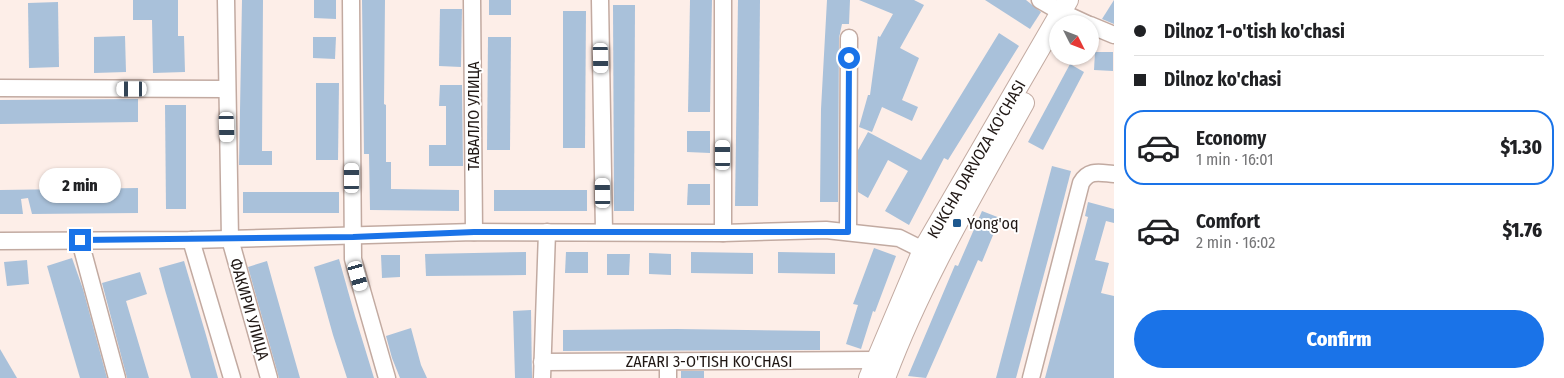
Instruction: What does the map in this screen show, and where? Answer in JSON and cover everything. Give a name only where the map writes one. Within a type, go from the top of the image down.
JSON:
[{"type":"main road","name":"KUKCHA DARVOZA KO'CHASI","points":[[1075,15],[1082,0]]},
{"type":"main road","name":"KUKCHA DARVOZA KO'CHASI","points":[[885,378],[912,311],[930,254],[1049,58]]},
{"type":"main road","name":"KUKCHA DARVOZA KO'CHASI","points":[[872,369],[930,254],[1049,58]]},
{"type":"street","name":"ФАКИРИ УЛИЦА","points":[[226,0],[230,239],[269,378]]},
{"type":"street","points":[[350,0],[353,259],[386,378]]},
{"type":"street","name":"ТАВАЛЛО УЛИЦА","points":[[472,0],[474,232]]},
{"type":"street","points":[[600,0],[604,231]]},
{"type":"street","points":[[723,0],[723,233]]},
{"type":"street","points":[[1040,0],[1070,15]]},
{"type":"street","points":[[1099,28],[1114,35]]},
{"type":"street","points":[[848,232],[849,38]]},
{"type":"street","points":[[0,88],[226,89]]},
{"type":"street","points":[[1031,378],[1081,183],[1085,176],[1091,172],[1114,174]]},
{"type":"street","points":[[0,241],[353,237],[474,232],[604,231],[723,233],[826,230],[899,238],[930,254]]},
{"type":"street","points":[[542,370],[547,232]]},
{"type":"street","points":[[80,240],[117,378]]},
{"type":"street","points":[[191,240],[232,378]]},
{"type":"street","name":"ZAFARI 3-O'TISH KO'CHASI","points":[[542,370],[872,369]]},
{"type":"building","points":[[133,0],[178,0],[178,36],[184,36],[185,72],[153,73],[152,20],[133,20]]},
{"type":"building","points":[[242,0],[263,0],[262,151],[272,151],[272,165],[239,165]]},
{"type":"building","points":[[314,0],[336,0],[336,19],[314,18]]},
{"type":"building","points":[[362,0],[385,0],[384,104],[386,105],[386,162],[391,162],[391,189],[459,190],[459,211],[370,210],[369,154],[364,154]]},
{"type":"building","points":[[489,0],[511,0],[511,15],[489,15]]},
{"type":"building","points":[[690,0],[712,0],[710,112],[688,112]]},
{"type":"building","points":[[738,0],[760,0],[758,206],[735,206]]},
{"type":"building","points":[[827,0],[850,0],[849,24],[842,24],[839,38],[838,202],[820,202],[821,109]]},
{"type":"building","points":[[859,0],[914,0],[924,5],[900,48],[919,58],[902,100],[918,107],[912,121],[882,107],[872,132],[859,127],[868,95],[870,95],[878,36],[880,37],[893,14]]},
{"type":"building","points":[[985,0],[1026,0],[1041,12],[1030,29]]},
{"type":"building","points":[[1114,0],[1114,24],[1102,19]]},
{"type":"building","points":[[58,2],[59,67],[29,68],[28,3]]},
{"type":"building","points":[[613,5],[635,5],[634,211],[614,211]]},
{"type":"building","points":[[440,9],[462,9],[461,67],[439,66]]},
{"type":"building","points":[[563,11],[586,11],[585,148],[563,148]]},
{"type":"building","points":[[999,33],[1019,46],[948,160],[944,158],[909,225],[885,211],[908,171],[888,160],[868,198],[858,192],[858,150],[868,132],[921,160]]},
{"type":"building","points":[[125,36],[126,72],[94,73],[94,37]]},
{"type":"building","points":[[313,37],[336,37],[335,59],[313,58]]},
{"type":"building","points":[[488,37],[511,37],[510,150],[487,150]]},
{"type":"building","points":[[1099,52],[1113,52],[1113,71],[1094,70],[1094,65],[1099,65]]},
{"type":"building","points":[[1069,65],[1084,72],[1043,150],[1028,142]]},
{"type":"building","points":[[316,83],[339,83],[338,160],[316,160]]},
{"type":"building","points":[[440,85],[462,85],[463,166],[429,166],[429,145],[446,145],[446,106],[439,106]]},
{"type":"building","points":[[138,99],[138,122],[0,124],[0,100]]},
{"type":"building","points":[[165,105],[186,105],[186,209],[166,209]]},
{"type":"building","points":[[687,131],[710,131],[710,153],[687,152]]},
{"type":"building","points":[[1052,166],[1071,171],[1054,237],[1016,378],[996,378]]},
{"type":"building","points":[[688,184],[710,184],[710,205],[687,205]]},
{"type":"building","points":[[138,188],[138,213],[32,214],[28,198],[21,199],[23,214],[0,214],[0,190]]},
{"type":"building","points":[[494,190],[587,190],[587,211],[494,211]]},
{"type":"building","points":[[243,192],[339,192],[339,213],[243,213]]},
{"type":"building","points":[[1088,202],[1114,209],[1114,223],[1106,221],[1095,260],[1109,263],[1101,293],[1114,296],[1114,378],[1045,378],[1088,217],[1085,216]]},
{"type":"building","points":[[982,211],[1000,218],[982,262],[978,260],[926,378],[908,376],[955,265],[958,266]]},
{"type":"building","points":[[874,248],[896,256],[875,312],[873,311],[861,349],[846,344],[858,305],[853,304]]},
{"type":"building","points":[[526,252],[526,275],[426,276],[425,254]]},
{"type":"building","points":[[566,252],[588,252],[588,273],[565,273]]},
{"type":"building","points":[[691,252],[753,253],[753,274],[691,273]]},
{"type":"building","points":[[778,252],[835,253],[835,274],[778,273]]},
{"type":"building","points":[[649,253],[671,254],[671,275],[649,274]]},
{"type":"building","points":[[607,254],[630,254],[629,275],[607,275]]},
{"type":"building","points":[[381,255],[400,255],[400,277],[382,278]]},
{"type":"building","points":[[72,258],[83,289],[107,378],[80,378],[47,266]]},
{"type":"building","points":[[339,259],[374,378],[347,378],[333,335],[314,267]]},
{"type":"building","points":[[27,260],[29,284],[7,286],[4,262]]},
{"type":"building","points":[[184,261],[218,378],[191,378],[165,290],[159,268]]},
{"type":"building","points":[[267,261],[300,378],[279,378],[248,267]]},
{"type":"building","points":[[140,272],[147,294],[126,301],[149,378],[127,378],[102,283]]},
{"type":"building","points":[[531,310],[532,378],[515,378],[513,311]]},
{"type":"building","points":[[411,328],[421,365],[427,378],[400,378],[392,358],[386,336]]},
{"type":"building","points":[[563,330],[820,331],[820,350],[563,351]]},
{"type":"building","points":[[0,349],[17,378],[0,378]]},
{"type":"building","points":[[681,371],[704,371],[704,378],[681,378]]},
{"type":"place","name":"Yong'oq","points":[[957,223]]},
{"type":"route","points":[[80,240],[353,237],[474,232],[604,231],[723,233],[826,230],[848,232],[849,58]]}]
